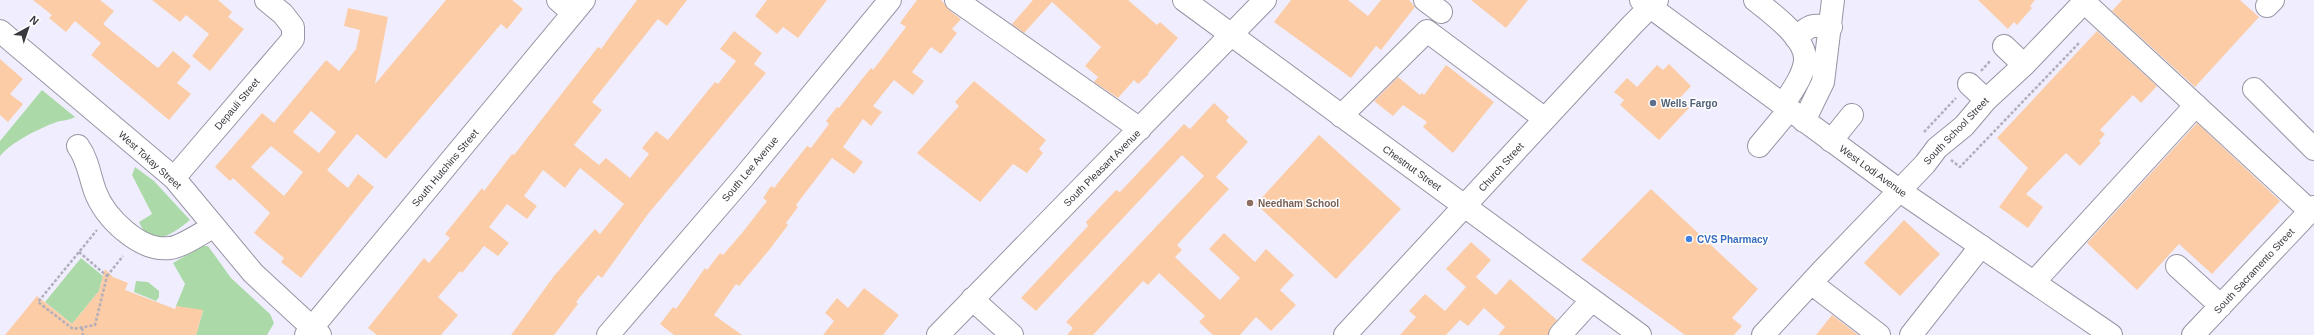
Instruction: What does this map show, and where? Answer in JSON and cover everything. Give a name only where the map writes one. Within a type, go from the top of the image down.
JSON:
[{"type":"street","name":"Depauli Street","points":[[174,178],[292,39],[293,28],[283,14],[266,0]]},
{"type":"street","name":"South Lee Avenue","points":[[608,335],[743,178],[890,0]]},
{"type":"street","points":[[956,0],[1140,129]]},
{"type":"street","name":"Chestnut Street","points":[[1184,0],[1591,301],[1640,335]]},
{"type":"street","name":"South Pleasant Avenue","points":[[938,335],[1265,0]]},
{"type":"street","points":[[1755,0],[1801,44],[1805,60],[1792,112]]},
{"type":"street","points":[[1759,146],[1823,82],[1831,27],[1833,0]]},
{"type":"street","points":[[2084,1],[2196,105],[2312,209]]},
{"type":"street","name":"South School Street","points":[[1763,335],[1900,191],[1937,148],[1964,126],[1986,100],[2024,65],[2084,1]]},
{"type":"street","name":"West Lodi Avenue","points":[[1649,2],[1792,112],[1900,191],[2111,335]]},
{"type":"street","name":"Church Street","points":[[1345,335],[1465,207],[1649,2]]},
{"type":"street","name":"South Hutchins Street","points":[[312,333],[572,4]]},
{"type":"street","points":[[1796,38],[1808,27],[1817,25],[1831,27]]},
{"type":"street","name":"West Tokay Street","points":[[0,31],[174,178],[253,273],[312,333]]},
{"type":"street","points":[[1341,116],[1427,31],[1545,119]]},
{"type":"street","points":[[2004,46],[2024,65]]},
{"type":"street","points":[[1969,84],[1986,100]]},
{"type":"street","points":[[2254,89],[2314,149]]},
{"type":"street","points":[[2034,282],[2196,105]]},
{"type":"street","points":[[1831,141],[1852,114]]},
{"type":"street","points":[[78,146],[86,158],[96,192],[116,225],[148,247],[171,249],[214,226]]},
{"type":"street","name":"South Sacramento Street","points":[[2193,335],[2312,209]]},
{"type":"street","points":[[1911,335],[1981,246]]},
{"type":"street","points":[[2177,266],[2221,306]]},
{"type":"street","points":[[1812,283],[1879,335]]},
{"type":"street","points":[[972,299],[1012,335]]},
{"type":"street","points":[[1560,335],[1591,301]]},
{"type":"path","points":[[1969,84],[2004,46]]},
{"type":"path","points":[[110,214],[38,302],[73,329],[95,325],[107,276],[124,256]]},
{"type":"path","points":[[79,252],[107,276]]},
{"type":"path","points":[[82,327],[83,335]]},
{"type":"green space","points":[[42,90],[75,117],[59,121],[32,133],[11,146],[0,156],[0,141]]},
{"type":"green space","points":[[135,167],[154,181],[190,220],[177,230],[163,237],[156,238],[150,236],[144,231],[139,222],[152,214],[132,175]]},
{"type":"green space","points":[[203,246],[208,246],[231,278],[270,314],[274,323],[267,335],[196,335],[203,311],[176,306],[185,284],[173,263]]},
{"type":"green space","points":[[81,258],[103,276],[99,291],[72,324],[45,302]]},
{"type":"green space","points":[[136,281],[148,282],[159,291],[159,297],[156,301],[134,292]]},
{"type":"building","points":[[33,0],[100,0],[114,11],[103,24],[158,68],[173,51],[191,66],[177,83],[191,94],[169,120],[91,55],[101,43],[75,21],[66,32],[49,18],[52,15]]},
{"type":"building","points":[[152,0],[218,0],[232,12],[228,17],[244,29],[210,71],[192,56],[209,34],[186,15],[180,22]]},
{"type":"building","points":[[446,0],[512,0],[523,9],[507,29],[501,24],[386,159],[357,134],[327,170],[348,188],[358,174],[374,187],[301,278],[281,262],[284,258],[254,233],[270,213],[233,178],[230,181],[215,167],[262,113],[274,123],[326,60],[339,71],[356,49],[360,30],[344,26],[348,8],[388,17],[375,84]],"holes":[[[311,111],[336,132],[319,153],[293,132]],[[271,146],[303,172],[284,196],[251,167]]]},
{"type":"building","points":[[637,0],[687,0],[667,26],[658,19],[592,102],[602,110],[574,145],[599,165],[606,158],[630,178],[649,154],[642,148],[656,131],[668,140],[715,82],[718,84],[736,61],[720,49],[734,31],[762,53],[754,64],[766,73],[648,214],[602,278],[598,275],[576,302],[578,304],[554,335],[511,335],[554,276],[595,229],[600,234],[624,204],[580,168],[565,188],[543,170],[524,196],[537,206],[527,219],[507,204],[489,227],[509,243],[498,256],[484,246],[462,273],[460,271],[438,297],[458,315],[441,335],[377,335],[368,328],[424,258],[429,263],[450,238],[445,234],[482,188],[484,191],[512,154],[514,155],[598,47],[601,49]]},
{"type":"building","points":[[767,0],[827,0],[798,38],[783,27],[777,34],[755,16]]},
{"type":"building","points":[[917,0],[941,0],[949,10],[961,19],[952,29],[957,33],[941,54],[931,47],[912,72],[924,81],[913,95],[894,80],[873,106],[882,112],[871,126],[863,119],[843,147],[863,162],[854,174],[832,158],[796,205],[798,207],[786,223],[788,225],[770,249],[739,286],[736,284],[714,315],[742,335],[674,335],[660,324],[673,307],[676,309],[705,268],[707,270],[720,253],[723,255],[742,233],[767,201],[763,198],[771,186],[774,188],[807,146],[811,148],[829,124],[826,121],[837,107],[839,108],[871,68],[873,70],[906,27],[900,23]]},
{"type":"building","points":[[1033,0],[1128,0],[1157,25],[1160,22],[1178,38],[1148,73],[1149,74],[1138,84],[1134,80],[1118,98],[1094,82],[1098,77],[1085,66],[1101,47],[1052,2],[1024,33],[1012,24]]},
{"type":"building","points":[[1291,0],[1348,0],[1368,16],[1381,0],[1409,0],[1415,7],[1381,50],[1376,46],[1351,78],[1274,22]]},
{"type":"building","points":[[1471,0],[1528,0],[1506,28]]},
{"type":"building","points":[[1978,0],[2035,0],[2030,6],[2032,8],[2017,25],[2014,22],[2008,29]]},
{"type":"building","points":[[2122,0],[2240,0],[2259,17],[2195,87],[2112,11]]},
{"type":"building","points":[[2097,31],[2157,86],[2141,103],[2133,95],[2100,130],[2105,134],[2099,141],[2101,143],[2080,166],[2066,153],[2026,194],[2043,207],[2028,228],[1999,207],[2028,168],[1997,138]]},
{"type":"building","points":[[0,59],[23,79],[10,94],[23,104],[8,122],[0,115]]},
{"type":"building","name":"Wells Fargo","points":[[1669,64],[1691,86],[1679,99],[1689,108],[1659,140],[1620,105],[1624,100],[1614,92],[1627,78],[1637,87],[1657,65],[1663,70]]},
{"type":"building","points":[[1446,65],[1494,102],[1453,153],[1423,127],[1427,122],[1403,105],[1393,116],[1374,101],[1398,77],[1420,95],[1422,93],[1424,95]]},
{"type":"building","points":[[974,81],[1046,140],[1039,149],[1043,153],[1027,173],[1013,164],[980,202],[917,153],[959,106],[955,102]]},
{"type":"building","points":[[1214,103],[1229,117],[1226,121],[1248,142],[1216,177],[1229,189],[1177,245],[1182,250],[1175,257],[1220,300],[1240,278],[1209,249],[1224,233],[1255,262],[1266,249],[1294,275],[1280,290],[1296,305],[1271,331],[1256,317],[1240,335],[1213,335],[1199,322],[1205,316],[1159,273],[1148,285],[1143,281],[1093,335],[1067,335],[1073,328],[1066,322],[1204,176],[1182,155],[1036,311],[1021,298],[1088,226],[1086,222],[1116,190],[1120,192],[1184,124],[1190,129]]},
{"type":"building","points":[[2197,123],[2280,201],[2212,274],[2179,244],[2137,290],[2087,243]]},
{"type":"building","points":[[1319,135],[1401,209],[1336,279],[1256,204]]},
{"type":"building","points":[[1651,189],[1758,289],[1732,318],[1742,326],[1734,335],[1685,335],[1581,260]]},
{"type":"building","points":[[1904,220],[1940,254],[1900,296],[1864,263]]},
{"type":"building","points":[[1471,242],[1491,260],[1476,277],[1496,295],[1510,279],[1557,320],[1551,327],[1548,335],[1498,335],[1505,327],[1484,308],[1468,326],[1460,320],[1446,335],[1400,335],[1416,317],[1409,311],[1425,294],[1445,311],[1466,287],[1446,269]]},
{"type":"building","points":[[105,269],[113,277],[128,283],[125,290],[175,309],[176,306],[203,310],[196,335],[5,335],[37,296],[72,324],[99,291]]},
{"type":"building","points":[[864,288],[899,315],[883,335],[823,335],[834,321],[825,313],[837,298],[848,308]]},
{"type":"building","points":[[1832,315],[1858,335],[1816,335]]},
{"type":"place","name":"Wells Fargo","points":[[1653,103]]},
{"type":"place","name":"Needham School","points":[[1250,203]]},
{"type":"place","name":"CVS Pharmacy","points":[[1689,239]]}]
